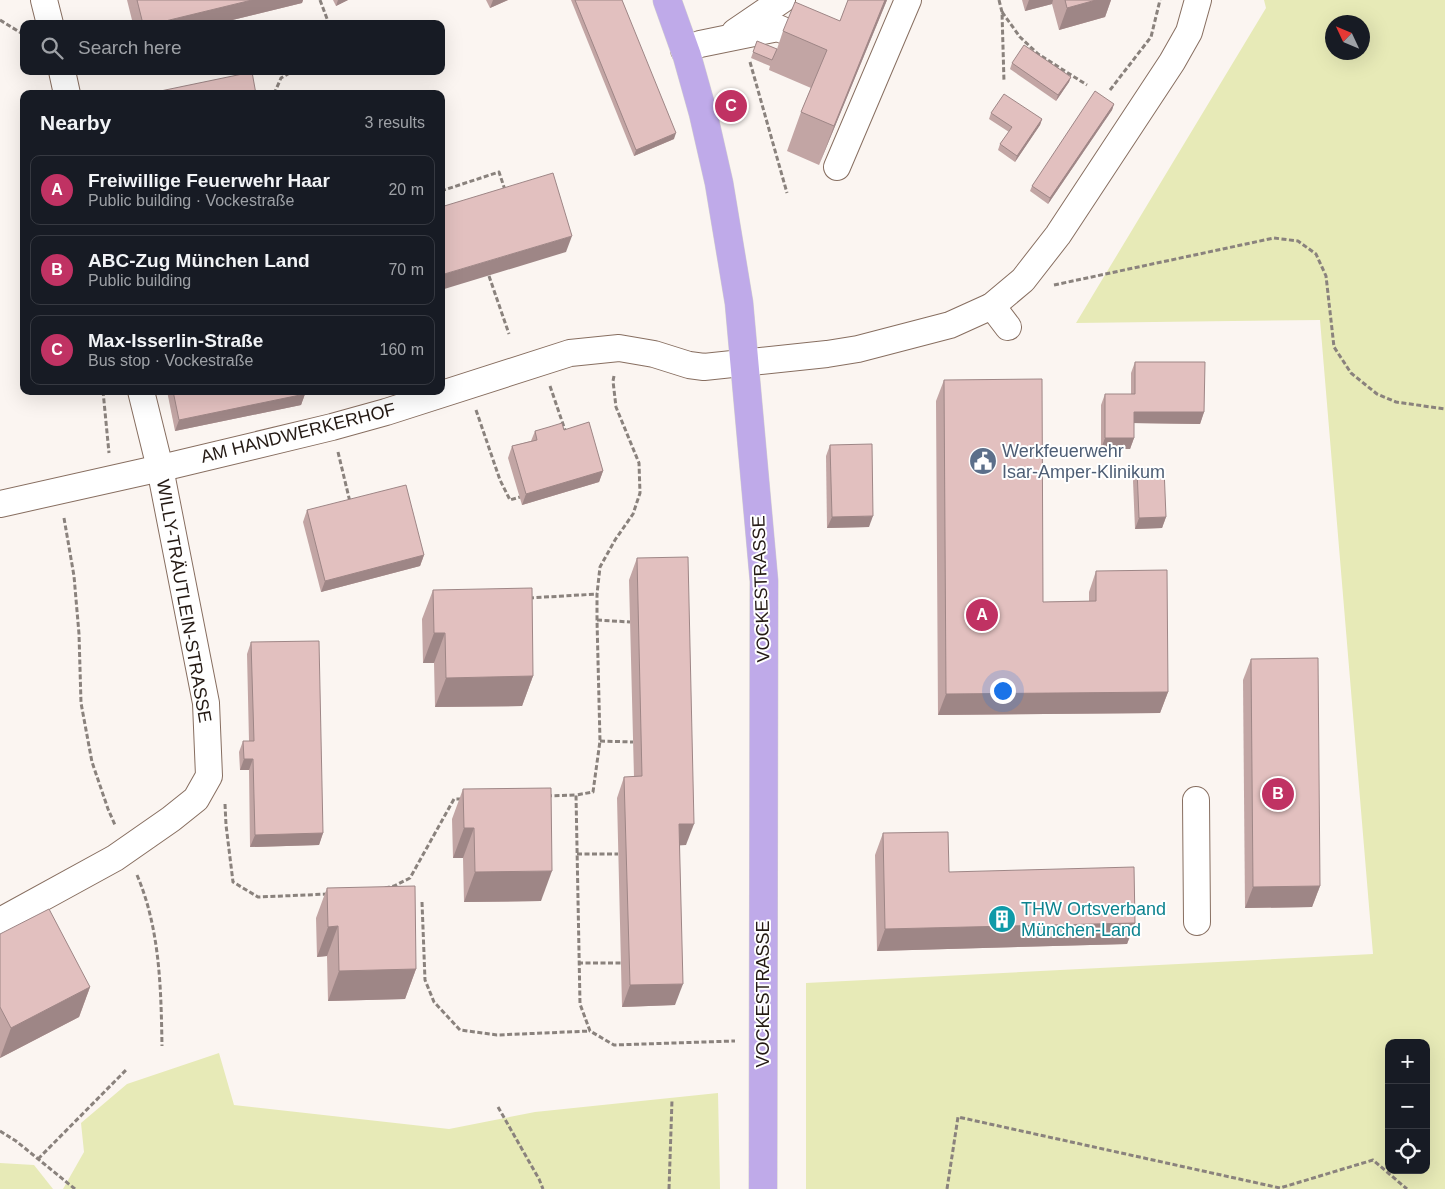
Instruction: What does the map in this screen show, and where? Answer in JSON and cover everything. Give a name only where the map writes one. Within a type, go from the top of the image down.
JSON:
[{"type":"main road","name":"VOCKESTRASSE","points":[[667,0],[703,113],[719,183],[739,303],[764,581],[763,1189]]},
{"type":"street","points":[[44,0],[49,20]]},
{"type":"street","points":[[726,38],[782,0]]},
{"type":"street","points":[[837,167],[908,0]]},
{"type":"street","name":"AM HANDWERKERHOF","points":[[445,393],[570,353],[619,348],[654,354],[689,365],[704,366],[827,354],[858,349],[950,325],[992,306],[1023,280],[1058,235],[1172,62],[1189,32],[1198,0]]},
{"type":"street","points":[[684,50],[700,44],[778,28],[813,42]]},
{"type":"street","points":[[63,75],[66,90]]},
{"type":"street","points":[[992,306],[1008,327]]},
{"type":"street","points":[[142,395],[160,468]]},
{"type":"street","name":"AM HANDWERKERHOF","points":[[0,504],[332,427],[438,395]]},
{"type":"street","name":"WILLY-TRÄUTLEIN-STRASSE","points":[[0,921],[115,858],[171,819],[196,798],[209,776],[206,703],[160,468]]},
{"type":"street","points":[[1196,800],[1197,922]]},
{"type":"path","points":[[320,0],[328,20]]},
{"type":"path","points":[[999,0],[1002,12],[1004,82]]},
{"type":"path","points":[[1110,90],[1151,37],[1160,0]]},
{"type":"path","points":[[1002,12],[1020,38],[1038,54],[1087,85]]},
{"type":"path","points":[[0,20],[20,32]]},
{"type":"path","points":[[749,59],[786,193]]},
{"type":"path","points":[[276,90],[281,78],[286,75]]},
{"type":"path","points":[[445,190],[499,172],[506,194]]},
{"type":"path","points":[[1023,280],[1039,288],[1274,238],[1298,240],[1316,254],[1326,276],[1334,347],[1350,373],[1377,394],[1396,402],[1445,409]]},
{"type":"path","points":[[489,276],[509,334]]},
{"type":"path","points":[[538,796],[576,795],[593,792],[600,741],[598,594],[600,567],[615,540],[633,514],[640,493],[639,463],[616,407],[613,381],[619,348]]},
{"type":"path","points":[[542,362],[568,438]]},
{"type":"path","points":[[468,386],[500,480],[510,500],[520,497]]},
{"type":"path","points":[[103,395],[111,479]]},
{"type":"path","points":[[332,427],[352,510]]},
{"type":"path","points":[[59,490],[74,576],[79,634],[81,703],[92,762],[108,809],[142,886],[157,942],[162,1046]]},
{"type":"path","points":[[522,599],[598,594]]},
{"type":"path","points":[[598,620],[630,622]]},
{"type":"path","points":[[600,741],[633,742]]},
{"type":"path","points":[[576,795],[580,1004],[590,1031]]},
{"type":"path","points":[[225,798],[226,825],[233,882],[258,897],[335,893]]},
{"type":"path","points":[[384,888],[394,886],[410,878],[454,799],[472,798]]},
{"type":"path","points":[[577,854],[618,854]]},
{"type":"path","points":[[422,902],[425,980],[434,1002],[460,1030],[497,1035],[590,1031],[614,1045],[735,1041]]},
{"type":"path","points":[[578,963],[621,963]]},
{"type":"path","points":[[38,1159],[126,1070]]},
{"type":"path","points":[[669,1189],[672,1100]]},
{"type":"path","points":[[498,1107],[540,1180],[543,1189]]},
{"type":"path","points":[[947,1189],[958,1117],[1280,1188],[1373,1160],[1407,1189]]},
{"type":"path","points":[[0,1131],[16,1141],[75,1189]]},
{"type":"green space","points":[[1264,0],[1445,0],[1445,1189],[806,1189],[806,983],[1373,954],[1320,320],[1076,323],[1266,8]]},
{"type":"green space","points":[[219,1053],[234,1105],[449,1129],[535,1112],[718,1093],[720,1189],[63,1189],[84,1152],[81,1123],[127,1084]]},
{"type":"green space","points":[[0,1163],[34,1165],[53,1189],[0,1189]]},
{"type":"building","points":[[137,0],[252,0],[170,20],[142,20]]},
{"type":"building","points":[[575,0],[622,0],[676,133],[636,150]]},
{"type":"building","points":[[848,0],[885,0],[834,126],[801,112],[827,50],[783,31],[795,2],[840,21]]},
{"type":"building","points":[[1065,0],[1096,0],[1067,8]]},
{"type":"building","points":[[757,41],[777,49],[772,60],[753,52]]},
{"type":"building","points":[[1024,45],[1071,77],[1058,95],[1012,63]]},
{"type":"building","points":[[238,75],[253,75],[255,90],[165,90]]},
{"type":"building","points":[[1095,91],[1114,104],[1050,198],[1032,186]]},
{"type":"building","points":[[1004,94],[1042,119],[1017,156],[1000,144],[1012,127],[991,113]]},
{"type":"building","points":[[553,173],[572,236],[445,274],[445,206]]},
{"type":"building","points":[[1135,362],[1205,362],[1204,412],[1134,412],[1134,438],[1105,438],[1105,394],[1135,394]]},
{"type":"building","points":[[1042,379],[1043,602],[1096,601],[1096,571],[1167,570],[1168,692],[946,694],[944,380]]},
{"type":"building","points":[[174,395],[300,395],[179,420]]},
{"type":"building","points":[[589,422],[603,471],[526,494],[512,446],[537,440],[535,431],[562,423],[564,430]]},
{"type":"building","points":[[872,444],[873,516],[832,517],[830,445]]},
{"type":"building","points":[[1164,468],[1166,517],[1139,518],[1137,469]]},
{"type":"building","points":[[406,485],[424,555],[325,581],[307,510]]},
{"type":"building","points":[[688,557],[694,824],[679,824],[683,984],[630,985],[624,777],[642,776],[637,558]]},
{"type":"building","points":[[532,588],[533,676],[446,678],[445,633],[434,633],[433,590]]},
{"type":"building","points":[[319,641],[323,833],[255,835],[253,759],[244,759],[243,741],[254,741],[251,642]]},
{"type":"building","points":[[1318,658],[1320,886],[1253,887],[1251,659]]},
{"type":"building","points":[[551,788],[552,871],[475,872],[474,828],[464,828],[463,789]]},
{"type":"building","name":"THW Ortsverband München-Land","points":[[948,832],[949,872],[1134,867],[1135,923],[885,929],[883,833]]},
{"type":"building","points":[[415,886],[416,969],[339,971],[338,926],[328,927],[327,888]]},
{"type":"building","points":[[49,909],[90,987],[11,1028],[0,1007],[0,934]]},
{"type":"place","name":"Max-Isserlin-Straße","points":[[731,106]]},
{"type":"place","name":"Werkfeuerwehr Isar-Amper-Klinikum","points":[[983,461]]},
{"type":"place","name":"Freiwillige Feuerwehr Haar","points":[[982,615]]},
{"type":"place","name":"ABC-Zug München Land","points":[[1278,794]]},
{"type":"place","name":"THW Ortsverband München-Land","points":[[1002,919]]}]
